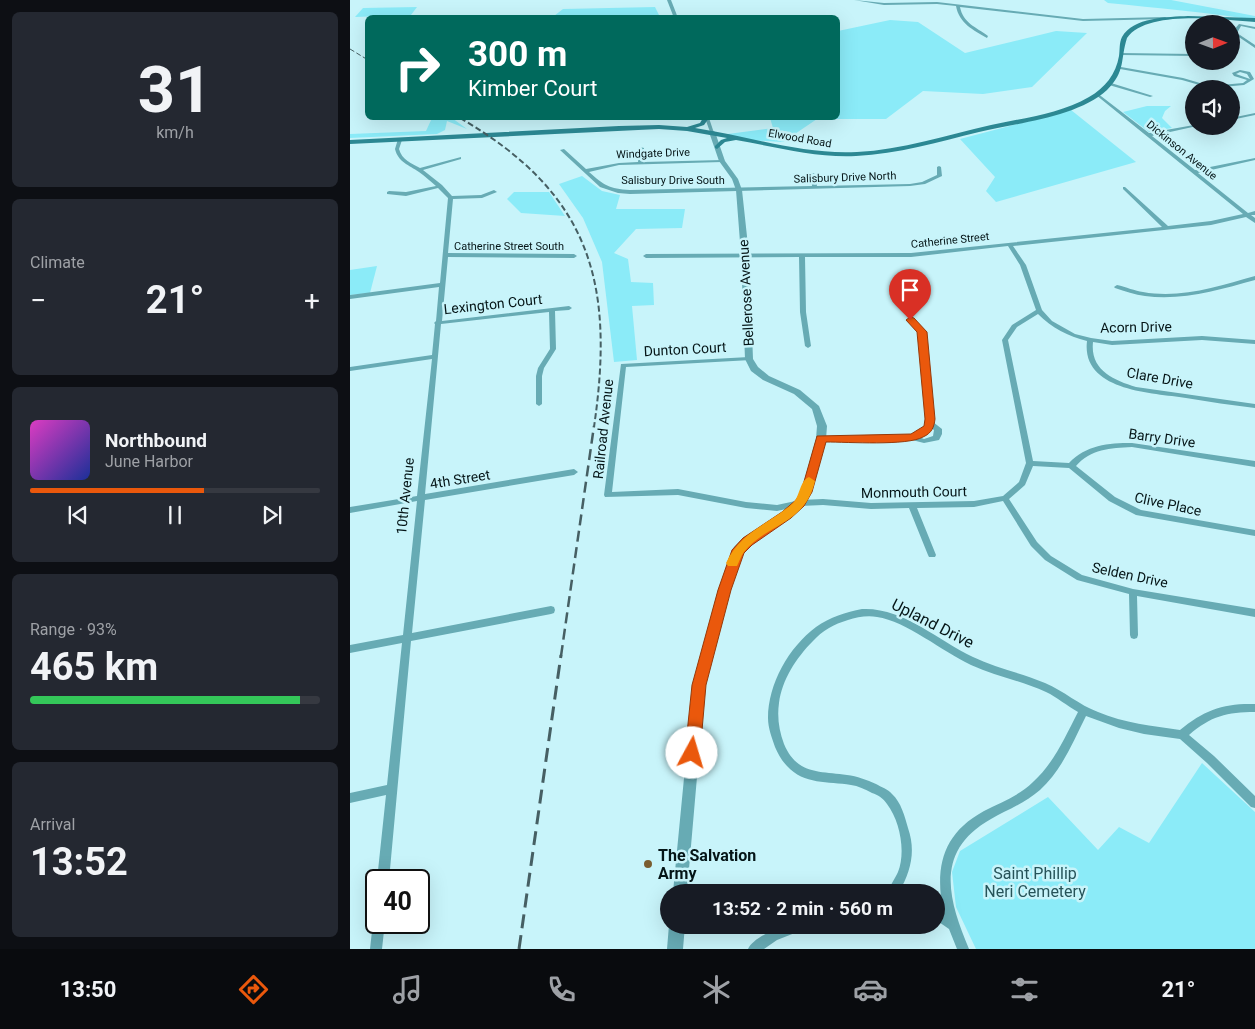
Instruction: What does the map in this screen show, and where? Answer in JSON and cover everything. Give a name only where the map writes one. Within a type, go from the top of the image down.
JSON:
[{"type":"main road","name":"Elwood Road","points":[[350,142],[628,127],[687,129],[712,132],[826,154],[875,153],[1049,113],[1085,102],[1110,84],[1120,68],[1123,40],[1128,32],[1148,22],[1165,18],[1185,19]]},
{"type":"main road","name":"Elwood Road","points":[[1240,22],[1255,20]]},
{"type":"main road","points":[[687,129],[702,124],[705,120]]},
{"type":"main road","points":[[717,147],[723,141],[740,138]]},
{"type":"street","points":[[669,0],[675,15]]},
{"type":"street","points":[[856,0],[884,4],[920,2],[1083,20],[1165,18]]},
{"type":"street","points":[[958,6],[960,15],[965,23],[987,37]]},
{"type":"street","points":[[1240,22],[1255,28]]},
{"type":"street","points":[[1240,36],[1255,47]]},
{"type":"street","points":[[1122,54],[1185,55]]},
{"type":"street","points":[[1120,68],[1183,79],[1210,87],[1244,84],[1250,80]]},
{"type":"street","points":[[1110,84],[1152,96]]},
{"type":"street","name":"Dickinson Avenue","points":[[1098,94],[1255,221]]},
{"type":"street","points":[[1240,117],[1255,114]]},
{"type":"street","points":[[708,120],[712,132]]},
{"type":"street","points":[[1148,135],[1185,128]]},
{"type":"street","name":"Bellerose Avenue","points":[[681,884],[699,685],[727,580],[738,550],[747,541],[787,515],[800,503],[806,492],[821,439],[822,426],[816,408],[798,392],[766,378],[754,369],[749,359],[745,255],[739,190],[735,179],[722,161],[712,132]]},
{"type":"street","points":[[400,140],[397,148],[398,155],[440,186],[451,198],[482,196],[494,192]]},
{"type":"street","points":[[640,163],[642,148]]},
{"type":"street","name":"Salisbury Drive South","points":[[562,150],[602,186],[618,191],[739,190]]},
{"type":"street","points":[[420,170],[459,158]]},
{"type":"street","points":[[1194,172],[1255,159]]},
{"type":"street","name":"Windgate Drive","points":[[585,171],[606,165],[722,161]]},
{"type":"street","name":"Salisbury Drive North","points":[[739,190],[896,186],[923,183],[940,176],[939,167]]},
{"type":"street","points":[[813,174],[815,188]]},
{"type":"street","points":[[389,192],[406,194],[440,186]]},
{"type":"street","points":[[1125,188],[1167,228]]},
{"type":"street","name":"10th Avenue","points":[[384,869],[437,323],[451,198]]},
{"type":"street","name":"Catherine Street","points":[[646,256],[910,254],[1211,223],[1255,213]]},
{"type":"street","points":[[1005,498],[1022,482],[1030,463],[1005,340],[1008,331],[1016,323],[1039,311],[1023,265],[1010,244]]},
{"type":"street","name":"Catherine Street South","points":[[445,255],[574,256]]},
{"type":"street","points":[[802,255],[803,312],[808,346]]},
{"type":"street","points":[[1117,287],[1144,294],[1190,293],[1206,291],[1255,278]]},
{"type":"street","points":[[350,297],[441,285]]},
{"type":"street","name":"Lexington Court","points":[[437,323],[569,308]]},
{"type":"street","points":[[539,404],[539,376],[541,368],[553,349],[552,310]]},
{"type":"street","name":"Acorn Drive","points":[[1039,311],[1059,328],[1090,340],[1112,342],[1202,338],[1255,342]]},
{"type":"street","points":[[910,320],[922,332],[930,424],[922,434],[912,438]]},
{"type":"street","name":"Clare Drive","points":[[1090,340],[1088,349],[1093,365],[1102,374],[1118,383],[1135,388],[1255,406]]},
{"type":"street","points":[[350,368],[434,357]]},
{"type":"street","name":"Dunton Court","points":[[622,365],[749,359]]},
{"type":"street","name":"Railroad Avenue","points":[[608,496],[622,365]]},
{"type":"street","points":[[821,439],[912,438],[927,442],[936,438],[938,434],[938,429],[930,424]]},
{"type":"street","name":"Barry Drive","points":[[1071,466],[1077,458],[1093,449],[1118,445],[1255,464]]},
{"type":"street","points":[[1030,463],[1071,466]]},
{"type":"street","name":"Clive Place","points":[[1071,466],[1112,500],[1139,513],[1255,533]]},
{"type":"street","name":"4th Street","points":[[350,510],[574,472]]},
{"type":"street","name":"Monmouth Court","points":[[608,496],[678,492],[746,505],[777,508],[800,503],[823,502],[871,506],[974,504],[1005,498]]},
{"type":"street","name":"Selden Drive","points":[[1005,498],[1034,544],[1048,558],[1080,578],[1133,592],[1255,613]]},
{"type":"street","points":[[912,506],[932,555]]},
{"type":"street","points":[[1133,592],[1134,634]]},
{"type":"street","points":[[350,649],[550,610]]},
{"type":"street","name":"Upland Drive","points":[[897,884],[905,868],[908,853],[907,839],[896,810],[888,796],[854,781],[806,774],[787,761],[777,743],[773,728],[773,704],[779,683],[790,661],[801,645],[829,623],[864,613],[880,613],[904,623],[966,658],[1052,691],[1084,710],[1113,722],[1134,728],[1182,735]]},
{"type":"street","points":[[1255,708],[1221,709],[1196,722],[1182,735],[1205,752],[1235,785],[1255,803]]},
{"type":"street","points":[[963,949],[951,924],[945,881],[948,855],[954,843],[964,830],[986,816],[1022,799],[1051,773],[1084,710]]},
{"type":"street","points":[[350,798],[392,789]]},
{"type":"street","points":[[945,919],[951,924]]},
{"type":"street","points":[[376,949],[378,934]]},
{"type":"street","points":[[676,949],[677,934]]},
{"type":"street","points":[[754,949],[778,934]]},
{"type":"green space","points":[[1104,0],[1171,0],[1255,16],[1255,20],[1240,18],[1240,15],[1221,15],[1108,3]]},
{"type":"green space","points":[[417,7],[411,15],[365,15],[365,17],[355,17],[363,8]]},
{"type":"green space","points":[[655,7],[659,15],[555,15],[563,9]]},
{"type":"green space","points":[[890,20],[918,22],[965,53],[1056,31],[1087,33],[1032,87],[983,94],[923,91],[886,119],[840,119],[840,31]]},
{"type":"green space","points":[[1147,106],[1171,106],[1165,111],[1162,118],[1172,128],[1149,132],[1123,112]]},
{"type":"green space","points":[[1071,110],[1136,162],[996,202],[986,191],[995,177],[960,139]]},
{"type":"green space","points":[[431,120],[455,120],[467,129],[447,121],[445,130],[437,134],[350,138],[350,134],[426,131]]},
{"type":"green space","points":[[771,120],[816,120],[783,142],[748,140],[720,135],[773,128]]},
{"type":"green space","points":[[582,176],[602,191],[620,195],[616,209],[685,209],[682,228],[636,229],[614,253],[628,259],[631,282],[653,283],[654,305],[632,306],[637,360],[614,362],[602,262],[583,218],[559,184]]},
{"type":"green space","points":[[514,192],[549,192],[565,216],[521,213],[507,199]]},
{"type":"green space","points":[[377,266],[370,293],[350,295],[350,270]]},
{"type":"green space","name":"Saint Phillip Neri Cemetery","points":[[1202,763],[1255,812],[1255,949],[976,949],[956,907],[952,872],[960,851],[1048,797],[1098,850],[1119,827],[1149,843]]},
{"type":"railway","points":[[350,49],[365,58]]},
{"type":"railway","points":[[463,120],[504,147],[539,178],[566,211],[584,247],[595,286],[600,329],[600,375],[594,427]]},
{"type":"railway","points":[[561,656],[594,426]]},
{"type":"railway","points":[[519,949],[561,655]]},
{"type":"slow traffic","points":[[732,563],[738,550],[747,541],[787,515],[800,503],[809,481]]},
{"type":"place","name":"The Salvation Army","points":[[648,864]]},
{"type":"route","points":[[692,753],[699,685],[724,590],[738,550],[747,541],[787,515],[800,503],[808,486],[821,439],[912,438],[922,434],[929,427],[930,419],[922,332],[910,320]]}]
